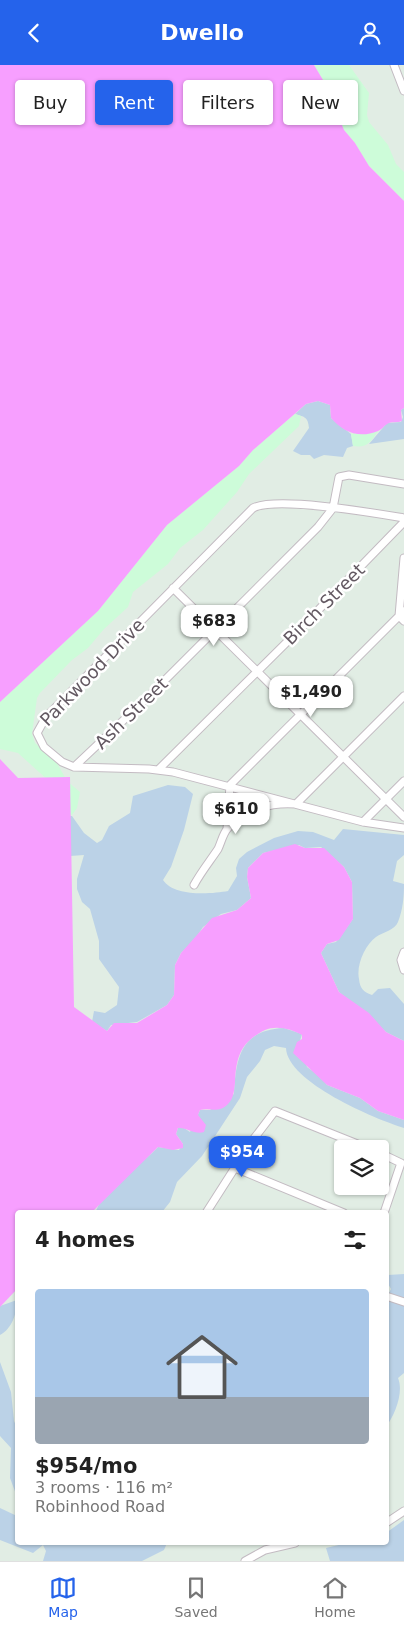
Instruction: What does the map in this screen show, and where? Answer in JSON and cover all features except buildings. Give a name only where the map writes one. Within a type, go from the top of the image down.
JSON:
[{"type":"street","points":[[394,65],[404,91]]},
{"type":"street","points":[[333,507],[336,482],[341,476],[404,485]]},
{"type":"street","name":"Parkwood Drive","points":[[404,517],[333,507],[284,504],[255,506],[38,727],[37,736],[44,747],[62,762],[74,767],[158,769],[230,785],[363,822],[404,828]]},
{"type":"street","name":"Ash Street","points":[[74,767],[215,631],[318,527],[333,507]]},
{"type":"street","name":"Birch Street","points":[[158,769],[258,671],[404,522]]},
{"type":"street","points":[[194,885],[216,852],[227,829],[230,785],[402,616],[404,558]]},
{"type":"street","points":[[173,588],[404,817]]},
{"type":"street","points":[[227,829],[246,814],[262,808],[280,803],[296,804],[404,696]]},
{"type":"street","points":[[363,822],[404,781]]},
{"type":"street","points":[[403,953],[401,960],[404,970]]},
{"type":"street","points":[[208,1210],[275,1111],[348,1140]]},
{"type":"street","points":[[385,1210],[401,1163],[389,1157]]},
{"type":"street","points":[[235,1168],[337,1210]]},
{"type":"street","points":[[389,1297],[404,1302]]},
{"type":"street","points":[[389,1521],[404,1511]]},
{"type":"street","points":[[245,1561],[265,1551],[288,1545]]},
{"type":"shaded area","points":[[0,65],[314,65],[323,80],[283,80],[283,125],[342,125],[369,166],[404,201],[404,408],[401,410],[402,421],[389,423],[371,433],[352,433],[341,427],[331,418],[330,405],[318,401],[306,404],[253,450],[239,466],[167,525],[98,611],[0,702]]},
{"type":"shaded area","points":[[318,401],[330,405],[331,418],[351,434],[353,446],[347,448],[343,457],[324,455],[314,459],[310,455],[301,455],[293,451],[309,428],[305,418],[295,414],[306,404]]},
{"type":"shaded area","points":[[404,408],[404,439],[369,444],[387,423],[401,422],[403,417],[401,410]]},
{"type":"shaded area","points":[[0,759],[18,778],[70,777],[74,1007],[107,1031],[114,1023],[137,1023],[167,1005],[174,995],[175,965],[181,953],[212,918],[237,910],[251,898],[247,877],[248,868],[263,853],[295,844],[305,848],[324,848],[344,867],[352,882],[353,919],[339,940],[327,944],[321,953],[339,992],[369,1013],[386,1032],[404,1041],[404,1120],[378,1111],[360,1098],[327,1085],[293,1053],[297,1042],[302,1039],[302,1035],[284,1028],[265,1030],[250,1040],[241,1051],[230,1102],[218,1110],[200,1110],[198,1115],[206,1125],[204,1132],[197,1133],[178,1128],[176,1134],[183,1144],[183,1148],[173,1150],[158,1147],[94,1210],[15,1210],[15,1291],[0,1307]]},
{"type":"shaded area","points":[[168,785],[185,787],[193,794],[184,830],[171,867],[163,880],[175,889],[184,892],[212,893],[228,891],[237,876],[236,868],[239,859],[247,852],[274,838],[298,831],[313,832],[334,840],[343,829],[404,835],[404,855],[397,861],[393,881],[404,884],[400,917],[394,927],[376,937],[368,945],[362,956],[358,974],[360,985],[366,993],[372,995],[378,989],[390,988],[404,1004],[404,1041],[386,1032],[339,992],[321,953],[327,944],[336,942],[353,919],[352,882],[344,867],[321,847],[305,848],[299,845],[263,853],[248,868],[247,877],[251,898],[237,910],[221,914],[203,927],[193,942],[181,953],[175,965],[174,995],[167,1005],[137,1022],[111,1025],[107,1031],[92,1022],[94,1011],[105,1013],[117,1005],[119,987],[99,959],[99,941],[90,909],[82,902],[77,889],[77,879],[84,855],[70,856],[61,815],[72,816],[84,833],[97,843],[102,840],[109,826],[130,813],[133,796]]},
{"type":"shaded area","points":[[284,1028],[302,1034],[300,1041],[307,1067],[321,1077],[327,1085],[360,1098],[378,1111],[404,1120],[404,1128],[354,1108],[316,1086],[301,1074],[290,1061],[286,1048],[274,1046],[265,1050],[260,1061],[247,1077],[240,1098],[202,1156],[177,1182],[170,1202],[164,1210],[96,1210],[104,1195],[158,1147],[179,1150],[183,1144],[176,1134],[178,1128],[184,1128],[190,1132],[200,1110],[210,1110],[234,1094],[239,1057],[244,1048],[258,1034]]},
{"type":"shaded area","points":[[404,1274],[404,1373],[398,1378],[400,1390],[398,1403],[389,1422],[389,1296],[391,1294],[389,1293],[391,1289],[389,1275]]},
{"type":"shaded area","points":[[15,1301],[15,1313],[11,1325],[0,1335],[0,1306]]},
{"type":"shaded area","points":[[0,1362],[11,1392],[15,1423],[15,1491],[10,1478],[11,1448],[0,1436]]},
{"type":"shaded area","points":[[0,1508],[15,1515],[15,1545],[43,1545],[33,1553],[0,1540]]},
{"type":"shaded area","points":[[404,1520],[404,1561],[330,1561],[326,1548],[339,1545],[389,1545],[389,1531]]},
{"type":"shaded area","points":[[43,1545],[166,1545],[164,1550],[142,1561],[43,1561],[46,1551]]},
{"type":"sand","points":[[314,65],[349,65],[369,93],[367,115],[369,122],[388,145],[396,164],[404,172],[404,201],[369,166],[342,125],[358,125],[358,80],[323,80]]},
{"type":"sand","points":[[295,414],[301,416],[299,426],[249,474],[237,492],[203,530],[180,548],[168,564],[133,592],[128,607],[104,629],[88,648],[72,660],[37,698],[32,734],[35,743],[57,763],[67,781],[80,792],[77,808],[72,815],[61,815],[50,782],[18,753],[0,749],[0,702],[98,611],[167,525],[239,466],[253,450]]},
{"type":"sand","points":[[378,431],[368,444],[353,446],[351,434]]}]
